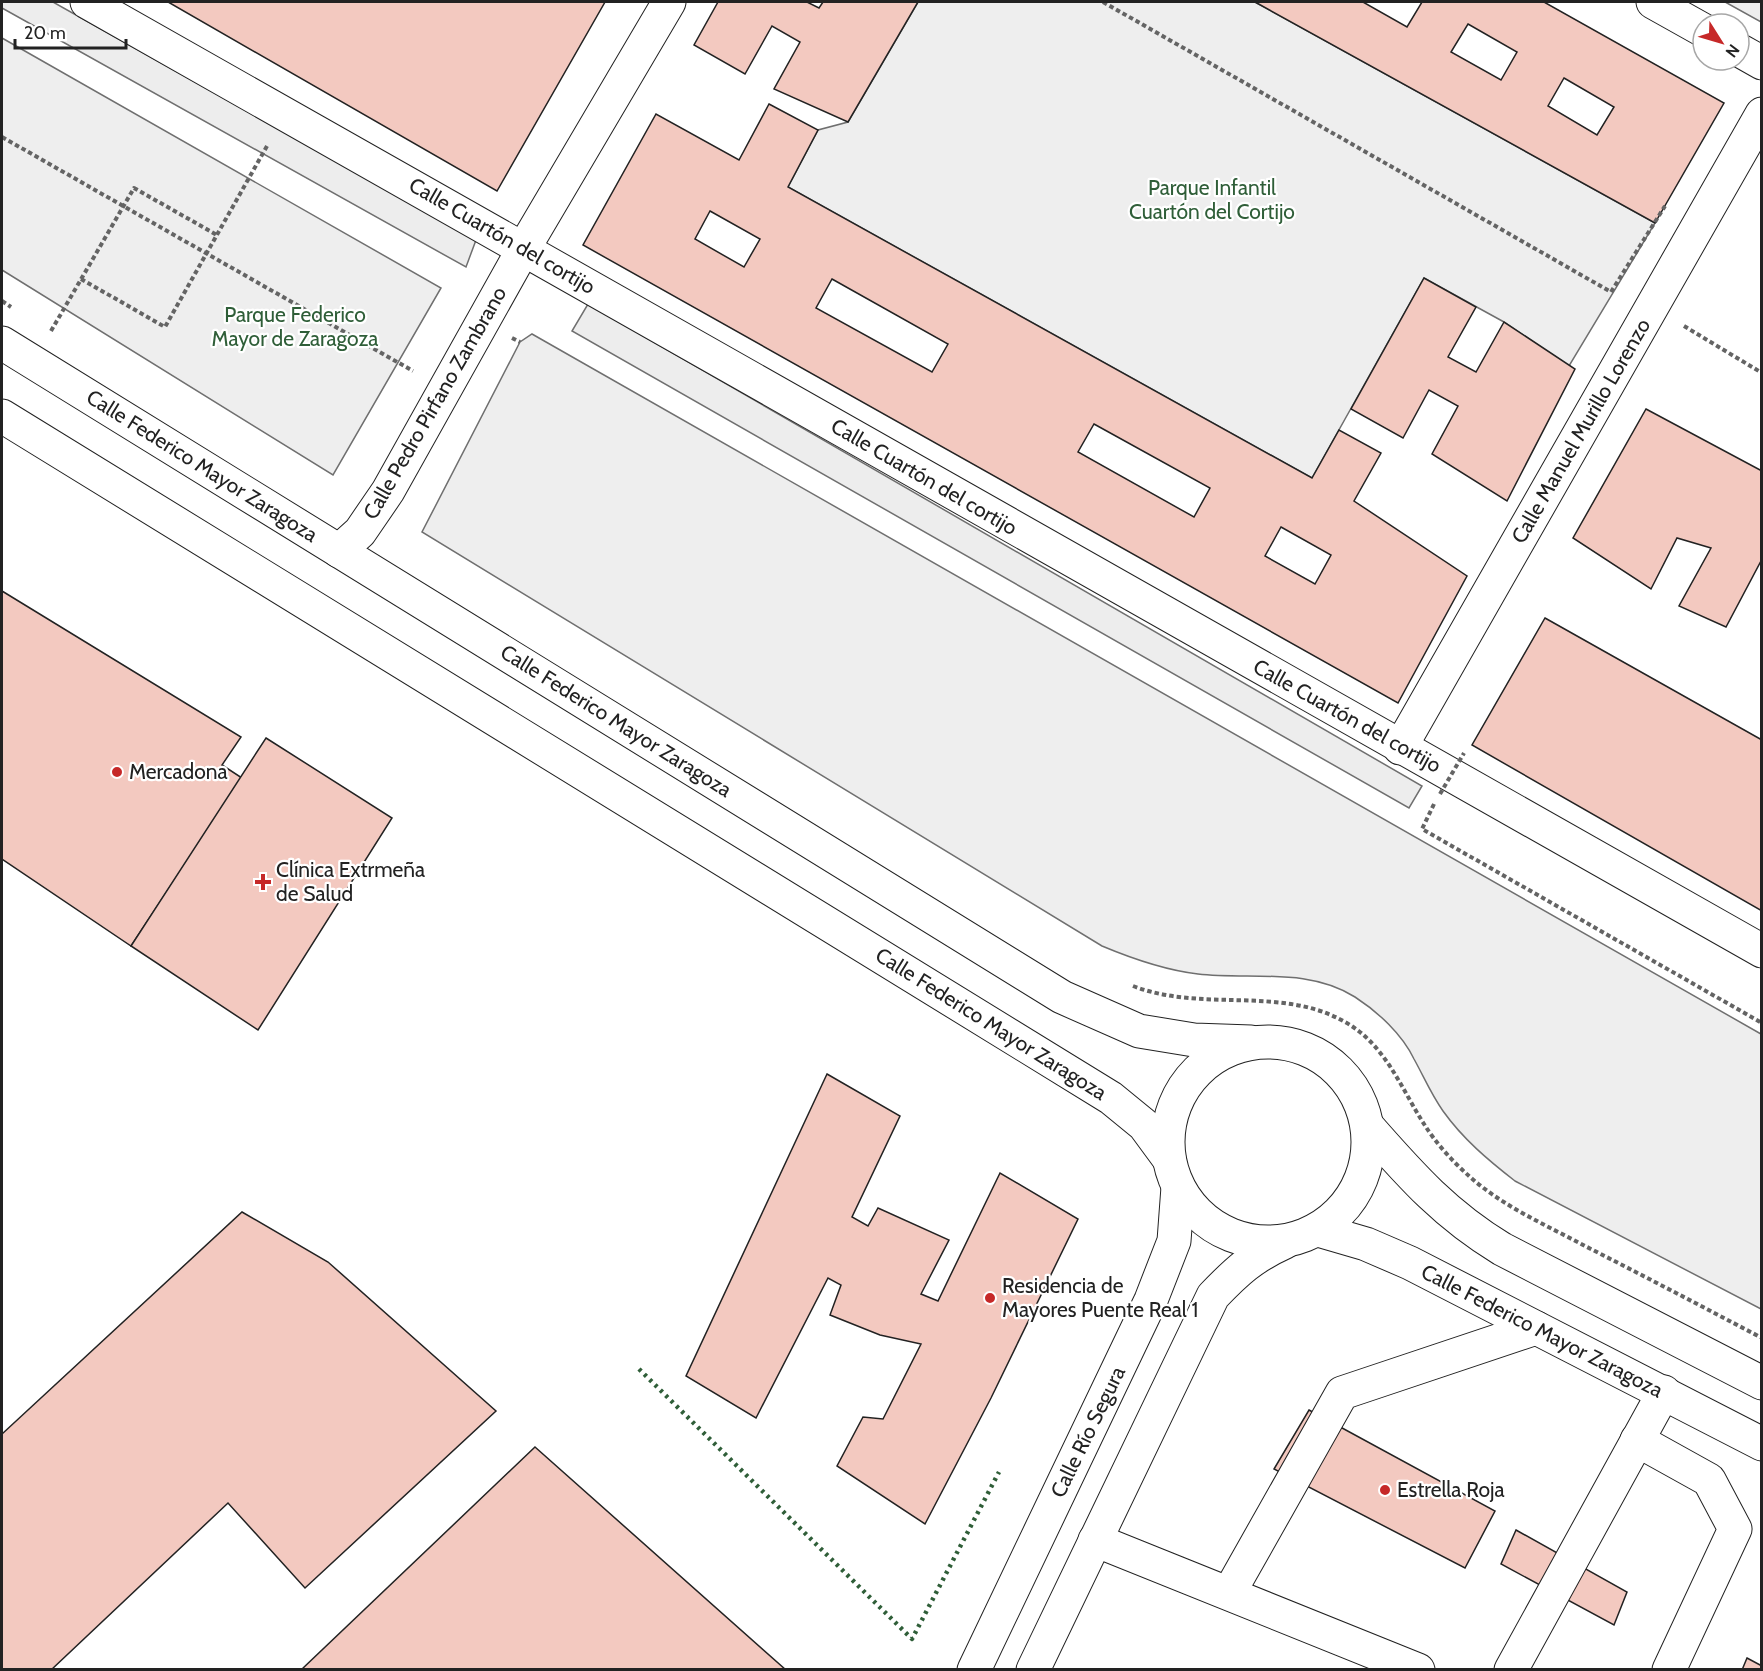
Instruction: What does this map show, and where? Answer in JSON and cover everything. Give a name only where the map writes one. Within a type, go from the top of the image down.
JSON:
[{"type":"main road","name":"Calle Cuartón del cortijo","points":[[87,2],[1761,951]]},
{"type":"main road","name":"Calle Pedro Pirfano Zambrano","points":[[339,550],[360,532],[383,500],[524,249],[669,2]]},
{"type":"main road","points":[[1653,2],[1691,23]]},
{"type":"main road","name":"Calle Manuel Murillo Lorenzo","points":[[1400,748],[1761,114]]},
{"type":"main road","name":"Calle Federico Mayor Zaragoza","points":[[2,344],[1062,997],[1139,1031],[1194,1040],[1251,1042]]},
{"type":"main road","name":"Calle Federico Mayor Zaragoza","points":[[2,416],[1111,1098],[1144,1125],[1173,1173]]},
{"type":"main road","points":[[1033,1670],[1213,1296],[1240,1268],[1257,1255],[1303,1235],[1341,1211],[1359,1187],[1368,1158],[1369,1128],[1359,1097],[1341,1070],[1314,1051],[1283,1042],[1251,1042],[1221,1053],[1196,1072],[1178,1098],[1168,1128],[1173,1173],[1197,1214],[1224,1233],[1256,1242],[1303,1235]]},
{"type":"main road","points":[[1369,1128],[1442,1208],[1470,1230],[1502,1249],[1761,1383]]},
{"type":"main road","name":"Calle Río Segura","points":[[974,1670],[1150,1300],[1174,1241],[1178,1215],[1173,1173]]},
{"type":"main road","name":"Calle Federico Mayor Zaragoza","points":[[1303,1235],[1388,1253],[1664,1392],[1761,1444]]},
{"type":"main road","points":[[1229,1593],[1342,1394],[1536,1328]]},
{"type":"main road","points":[[1511,1670],[1664,1392]]},
{"type":"main road","points":[[1637,1440],[1709,1480],[1735,1529],[1669,1670]]},
{"type":"main road","points":[[1095,1540],[1418,1670]]},
{"type":"path","points":[[1102,2],[1611,292]]},
{"type":"path","points":[[81,279],[165,327],[285,114]]},
{"type":"path","points":[[2,137],[413,370]]},
{"type":"path","points":[[32,362],[134,188],[217,235]]},
{"type":"path","points":[[1464,753],[1422,830],[1761,1023]]},
{"type":"path","points":[[1122,982],[1152,993],[1218,1002],[1286,1001],[1319,1009],[1347,1023],[1373,1043],[1392,1069],[1426,1127],[1469,1176],[1522,1213],[1761,1338]]},
{"type":"green space","name":"Parque Infantil Cuartón del Cortijo","points":[[918,2],[1255,2],[1655,223],[1569,366],[1504,322],[1424,278],[1312,478],[788,187],[818,130],[848,122]]},
{"type":"green space","points":[[1725,2],[1761,2],[1761,22],[1751,16],[1751,12],[1743,12]]},
{"type":"green space","name":"Parque Federico Mayor de Zaragoza","points":[[2,38],[441,288],[333,475],[2,270]]},
{"type":"green space","points":[[532,334],[1761,1034],[1761,1309],[1515,1181],[1459,1131],[1439,1105],[1403,1041],[1381,1017],[1355,997],[1337,988],[1298,978],[1198,974],[1173,970],[1137,960],[1102,946],[422,532],[520,342]]},
{"type":"shaded area","points":[[2,2],[53,2],[476,240],[466,267],[2,8]]},
{"type":"shaded area","points":[[588,304],[1422,786],[1409,808],[572,331]]},
{"type":"building","points":[[168,2],[605,2],[497,191]]},
{"type":"building","points":[[718,2],[807,2],[819,8],[823,2],[918,2],[848,122],[774,89],[800,42],[772,26],[745,74],[694,45]]},
{"type":"building","points":[[1255,2],[1363,2],[1407,27],[1422,2],[1544,2],[1724,103],[1655,223]],"holes":[[[1468,24],[1517,52],[1501,80],[1451,52]],[[1564,78],[1614,107],[1597,135],[1548,106]]]},
{"type":"building","points":[[769,104],[818,130],[788,187],[1312,478],[1339,430],[1381,453],[1354,501],[1467,576],[1398,703],[583,245],[656,114],[739,160]],"holes":[[[710,211],[760,239],[744,267],[695,239]],[[832,279],[948,344],[932,372],[816,308]],[[1094,424],[1210,488],[1194,517],[1078,452]],[[1281,527],[1331,555],[1315,584],[1265,556]]]},
{"type":"building","points":[[1424,278],[1476,307],[1448,357],[1476,372],[1504,322],[1575,369],[1507,501],[1432,454],[1458,406],[1429,390],[1403,438],[1351,409]]},
{"type":"building","points":[[1646,409],[1762,471],[1762,559],[1726,627],[1679,606],[1711,548],[1677,538],[1651,589],[1573,538]]},
{"type":"building","name":"Mercadona","points":[[2,591],[241,737],[222,765],[242,778],[131,946],[2,859]]},
{"type":"building","points":[[1545,618],[1762,740],[1762,911],[1472,745]]},
{"type":"building","name":"Clínica Extrmeña de Salud","points":[[266,738],[392,818],[258,1030],[131,946]]},
{"type":"building","name":"Residencia de Mayores Puente Real 1","points":[[827,1074],[900,1116],[852,1217],[868,1226],[878,1208],[949,1240],[921,1294],[938,1301],[1000,1173],[1078,1219],[991,1398],[925,1524],[837,1466],[863,1417],[883,1419],[921,1344],[880,1335],[830,1315],[841,1285],[828,1278],[756,1418],[686,1376]]},
{"type":"building","points":[[242,1212],[328,1262],[496,1411],[305,1588],[228,1503],[51,1670],[2,1670],[2,1434]]},
{"type":"building","name":"Estrella Roja","points":[[1309,1410],[1495,1511],[1465,1568],[1274,1469]]},
{"type":"building","points":[[535,1447],[786,1670],[301,1670]]},
{"type":"building","points":[[1516,1530],[1627,1592],[1614,1625],[1501,1564]]},
{"type":"building","points":[[1747,1658],[1762,1666],[1762,1670],[1742,1670]]},
{"type":"hedge","points":[[639,1369],[912,1639],[999,1472]]},
{"type":"place","name":"Mercadona","points":[[117,772]]},
{"type":"place","name":"Clínica Extrmeña de Salud","points":[[263,882]]},
{"type":"place","name":"Residencia de Mayores Puente Real 1","points":[[990,1298]]},
{"type":"place","name":"Estrella Roja","points":[[1385,1490]]}]
